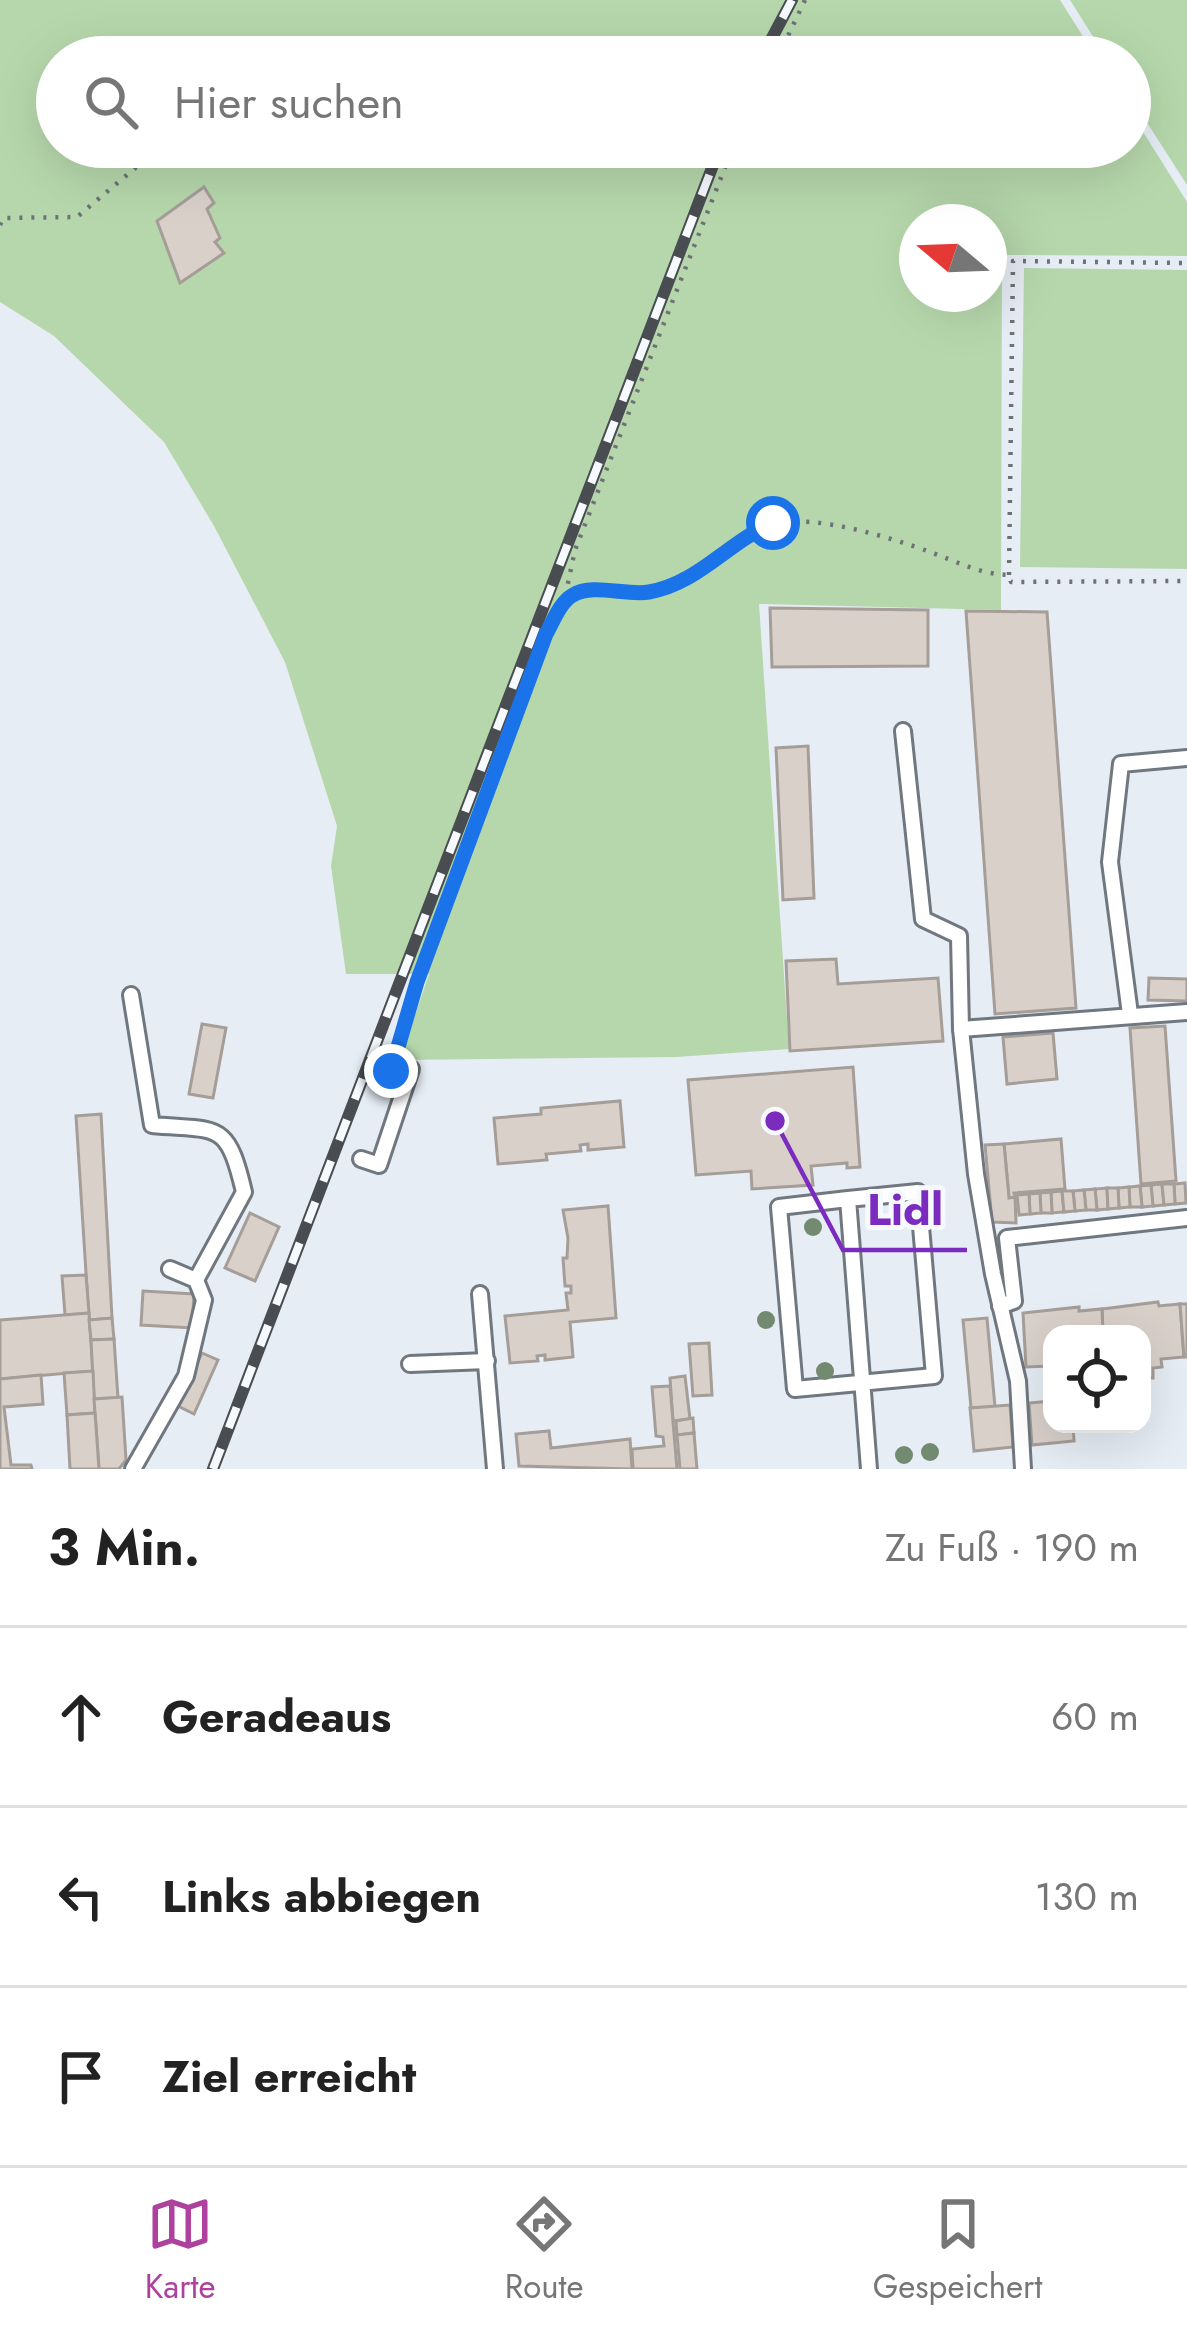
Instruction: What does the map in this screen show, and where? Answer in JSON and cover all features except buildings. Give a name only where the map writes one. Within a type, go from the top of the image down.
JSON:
[{"type":"lane","points":[[903,731],[923,919],[959,936],[961,1029],[976,1174],[1018,1382],[1023,1469]]},
{"type":"lane","points":[[1130,1014],[1110,862],[1121,764],[1187,758]]},
{"type":"lane","points":[[131,995],[152,1125],[216,1131],[233,1146],[244,1192],[196,1280]]},
{"type":"lane","points":[[961,1029],[1187,1012]]},
{"type":"lane","points":[[361,1159],[379,1165],[411,1069]]},
{"type":"lane","points":[[918,1192],[934,1376],[863,1384],[795,1389],[779,1207],[918,1192]]},
{"type":"lane","points":[[848,1199],[869,1469]]},
{"type":"lane","points":[[1000,1306],[1015,1300],[1006,1238],[1187,1218]]},
{"type":"lane","points":[[133,1469],[186,1376],[204,1300],[196,1280],[170,1269]]},
{"type":"lane","points":[[480,1294],[495,1469]]},
{"type":"lane","points":[[410,1364],[487,1361]]},
{"type":"path","points":[[788,36],[806,0]]},
{"type":"path","points":[[0,225],[3,218],[77,217],[135,168]]},
{"type":"path","points":[[391,1071],[417,982],[546,634],[564,602],[575,550],[726,168]]},
{"type":"path","points":[[1187,263],[1013,261],[1010,575],[1011,582],[1187,581]]},
{"type":"path","points":[[564,602],[584,591],[625,595],[668,588],[695,576],[753,532],[773,523],[818,525],[891,538],[973,571],[1010,575]]},
{"type":"green space","points":[[0,0],[1060,0],[1083,36],[36,36],[36,168],[1151,168],[1151,145],[1187,202],[1187,256],[1007,255],[1007,204],[899,204],[899,312],[1002,312],[1001,610],[759,604],[789,1049],[677,1057],[400,1060],[429,974],[346,974],[331,866],[337,826],[285,662],[164,442],[54,336],[0,302]]},
{"type":"green space","points":[[1070,0],[1187,0],[1187,185],[1151,129],[1151,36],[1093,36]]},
{"type":"green space","points":[[1024,268],[1187,270],[1187,569],[1020,567]]},
{"type":"railway","points":[[773,36],[792,0]]},
{"type":"railway","points":[[213,1469],[712,168]]},
{"type":"place","name":"Lidl","points":[[775,1121]]},
{"type":"route","points":[[391,1071],[417,982],[546,634],[564,602],[584,591],[625,595],[668,588],[695,576],[753,532],[773,523]]}]
